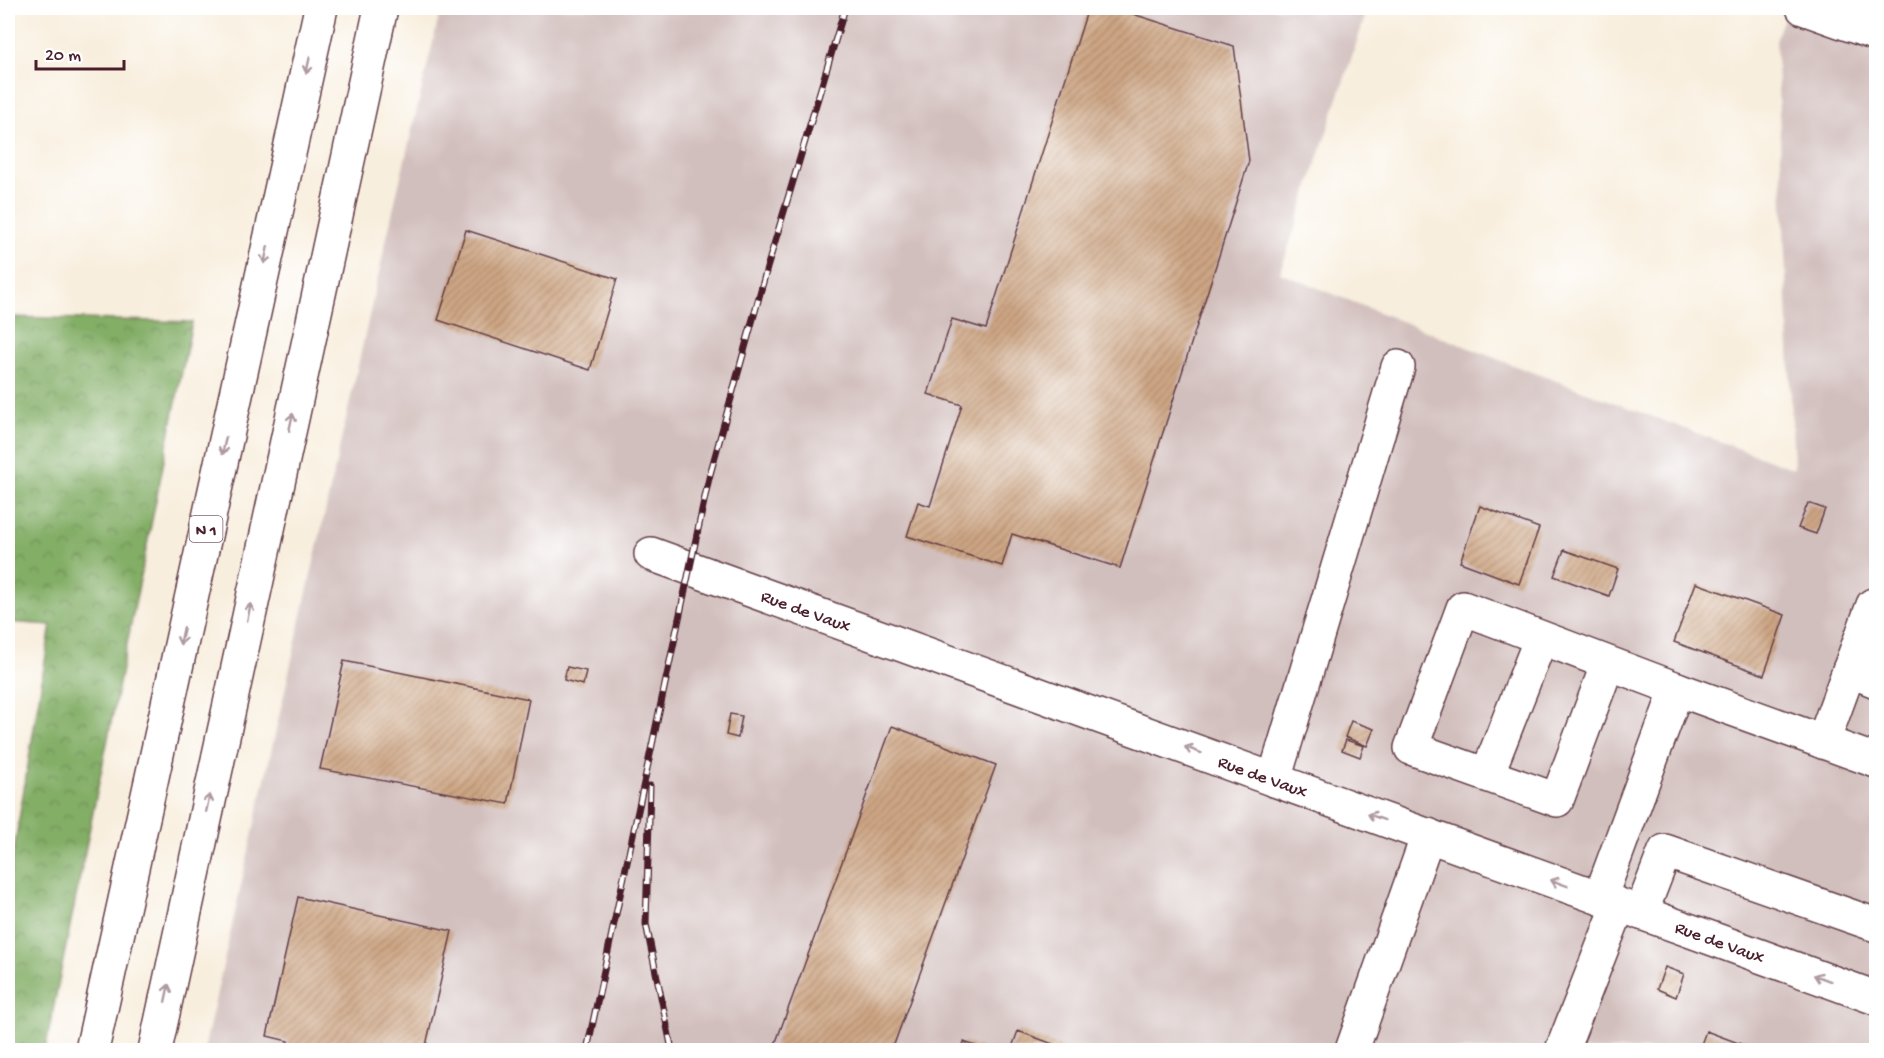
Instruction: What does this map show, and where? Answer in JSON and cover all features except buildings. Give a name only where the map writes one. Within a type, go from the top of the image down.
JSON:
[{"type":"main road","name":"N 1","points":[[92,1050],[321,8]]},
{"type":"main road","points":[[155,1050],[381,8]]},
{"type":"main road","points":[[1803,8],[1876,34]]},
{"type":"main road","points":[[1274,780],[1398,366]]},
{"type":"main road","name":"Rue de Vaux","points":[[651,554],[1876,998]]},
{"type":"main road","points":[[1823,742],[1863,675],[1873,605],[1876,607]]},
{"type":"main road","points":[[1608,663],[1557,800],[1411,748],[1463,608],[1876,761]]},
{"type":"main road","points":[[1487,775],[1541,638]]},
{"type":"main road","points":[[1562,1050],[1620,905],[1677,689]]},
{"type":"main road","points":[[1352,1050],[1428,835]]},
{"type":"main road","points":[[1620,905],[1665,851],[1876,925]]},
{"type":"shaded area","points":[[441,8],[1368,8],[1280,273],[1502,361],[1794,469],[1776,39],[1788,8],[1876,8],[1876,1050],[204,1050],[396,197]]},
{"type":"green space","points":[[8,317],[192,322],[45,1050],[8,1050],[8,886],[51,625],[8,622]]},
{"type":"railway","points":[[587,1050],[709,478],[767,268],[845,8]]},
{"type":"railway","points":[[650,786],[646,924],[672,1050]]}]
